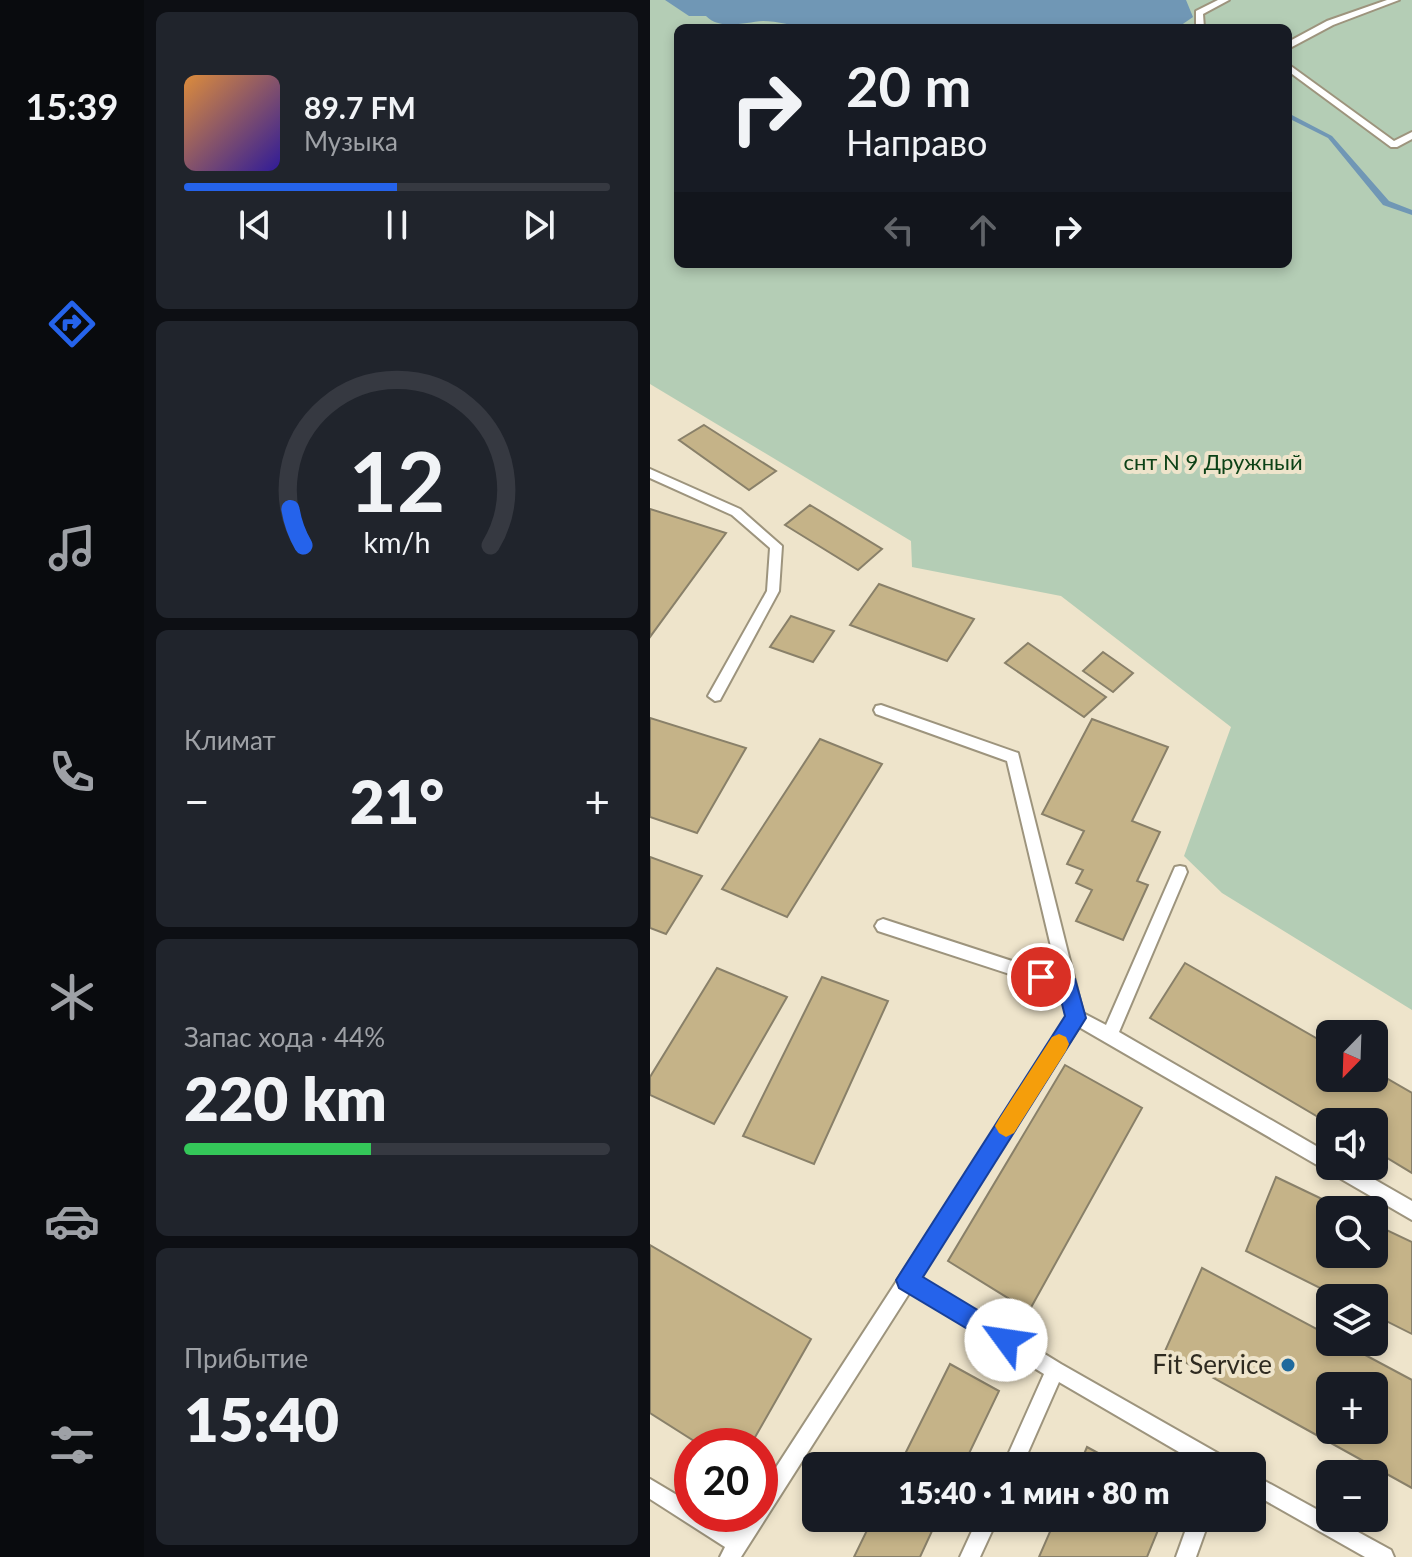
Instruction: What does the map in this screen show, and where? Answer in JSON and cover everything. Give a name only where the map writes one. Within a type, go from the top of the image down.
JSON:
[{"type":"lane","points":[[1200,24],[1199,13],[1225,0]]},
{"type":"lane","points":[[1292,44],[1330,23],[1395,0]]},
{"type":"lane","points":[[1292,70],[1394,145],[1412,135]]},
{"type":"lane","points":[[650,473],[736,512],[776,546],[773,591],[715,696]]},
{"type":"lane","points":[[778,1481],[1076,1018],[1013,757],[881,710]]},
{"type":"lane","points":[[1110,1035],[1180,872]]},
{"type":"lane","points":[[883,926],[1068,986]]},
{"type":"lane","points":[[1076,1018],[1316,1155]]},
{"type":"lane","points":[[1359,1180],[1412,1211]]},
{"type":"lane","points":[[907,1280],[1196,1452]]},
{"type":"lane","points":[[1018,1452],[1055,1370]]},
{"type":"lane","points":[[650,1488],[734,1550],[745,1532]]},
{"type":"lane","points":[[1266,1491],[1384,1557]]},
{"type":"lane","points":[[970,1557],[982,1532]]},
{"type":"lane","points":[[1186,1557],[1195,1532]]},
{"type":"green space","name":"снт N 9 Дружный","points":[[650,0],[1412,0],[1412,1010],[1222,893],[1184,856],[1231,727],[1061,596],[912,567],[911,541],[650,384]]},
{"type":"water","points":[[665,0],[1186,0],[1193,17],[1183,24],[786,24],[763,21],[733,24],[712,21],[706,16],[689,16]]},
{"type":"building","points":[[704,425],[776,471],[749,490],[679,440]]},
{"type":"building","points":[[810,505],[882,549],[858,570],[785,525]]},
{"type":"building","points":[[650,509],[726,533],[650,637]]},
{"type":"building","points":[[879,584],[974,619],[947,661],[850,625]]},
{"type":"building","points":[[791,616],[834,631],[813,662],[770,647]]},
{"type":"building","points":[[1028,643],[1106,697],[1084,717],[1005,663]]},
{"type":"building","points":[[1103,652],[1133,673],[1113,692],[1083,671]]},
{"type":"building","points":[[650,718],[746,748],[697,833],[650,817]]},
{"type":"building","points":[[1092,719],[1168,747],[1132,821],[1160,832],[1137,881],[1148,885],[1123,940],[1076,921],[1092,890],[1076,883],[1083,870],[1067,864],[1084,831],[1042,814]]},
{"type":"building","points":[[820,739],[882,764],[787,917],[722,889]]},
{"type":"building","points":[[650,857],[702,876],[666,934],[650,928]]},
{"type":"building","points":[[1185,963],[1316,1038],[1316,1092],[1388,1092],[1388,1079],[1412,1093],[1412,1173],[1388,1158],[1388,1108],[1316,1108],[1316,1116],[1150,1018]]},
{"type":"building","points":[[717,968],[787,997],[714,1124],[650,1095],[650,1077]]},
{"type":"building","points":[[822,977],[888,1001],[814,1164],[743,1136]]},
{"type":"building","points":[[1065,1065],[1142,1108],[1029,1311],[948,1261]]},
{"type":"building","points":[[1276,1177],[1316,1196],[1316,1268],[1388,1268],[1388,1231],[1412,1242],[1412,1334],[1388,1322],[1388,1284],[1316,1286],[1246,1251]]},
{"type":"building","points":[[650,1245],[811,1339],[760,1428],[674,1428],[650,1413]]},
{"type":"building","name":"Fit Service","points":[[1202,1268],[1316,1329],[1316,1356],[1367,1356],[1412,1380],[1412,1488],[1388,1475],[1388,1460],[1362,1460],[1333,1444],[1388,1444],[1388,1372],[1316,1372],[1316,1435],[1165,1351]]},
{"type":"building","points":[[950,1364],[999,1391],[970,1452],[906,1452]]},
{"type":"building","points":[[866,1532],[932,1532],[920,1557],[854,1557]]},
{"type":"building","points":[[1050,1532],[1157,1532],[1147,1557],[1039,1557]]},
{"type":"waterway","points":[[1292,117],[1330,137],[1386,203],[1412,213]]},
{"type":"slow traffic","points":[[1006,1126],[1059,1044]]},
{"type":"place","name":"Fit Service","points":[[1288,1365]]},
{"type":"route","points":[[1006,1340],[907,1280],[1076,1018],[1068,986],[1041,977]]}]
